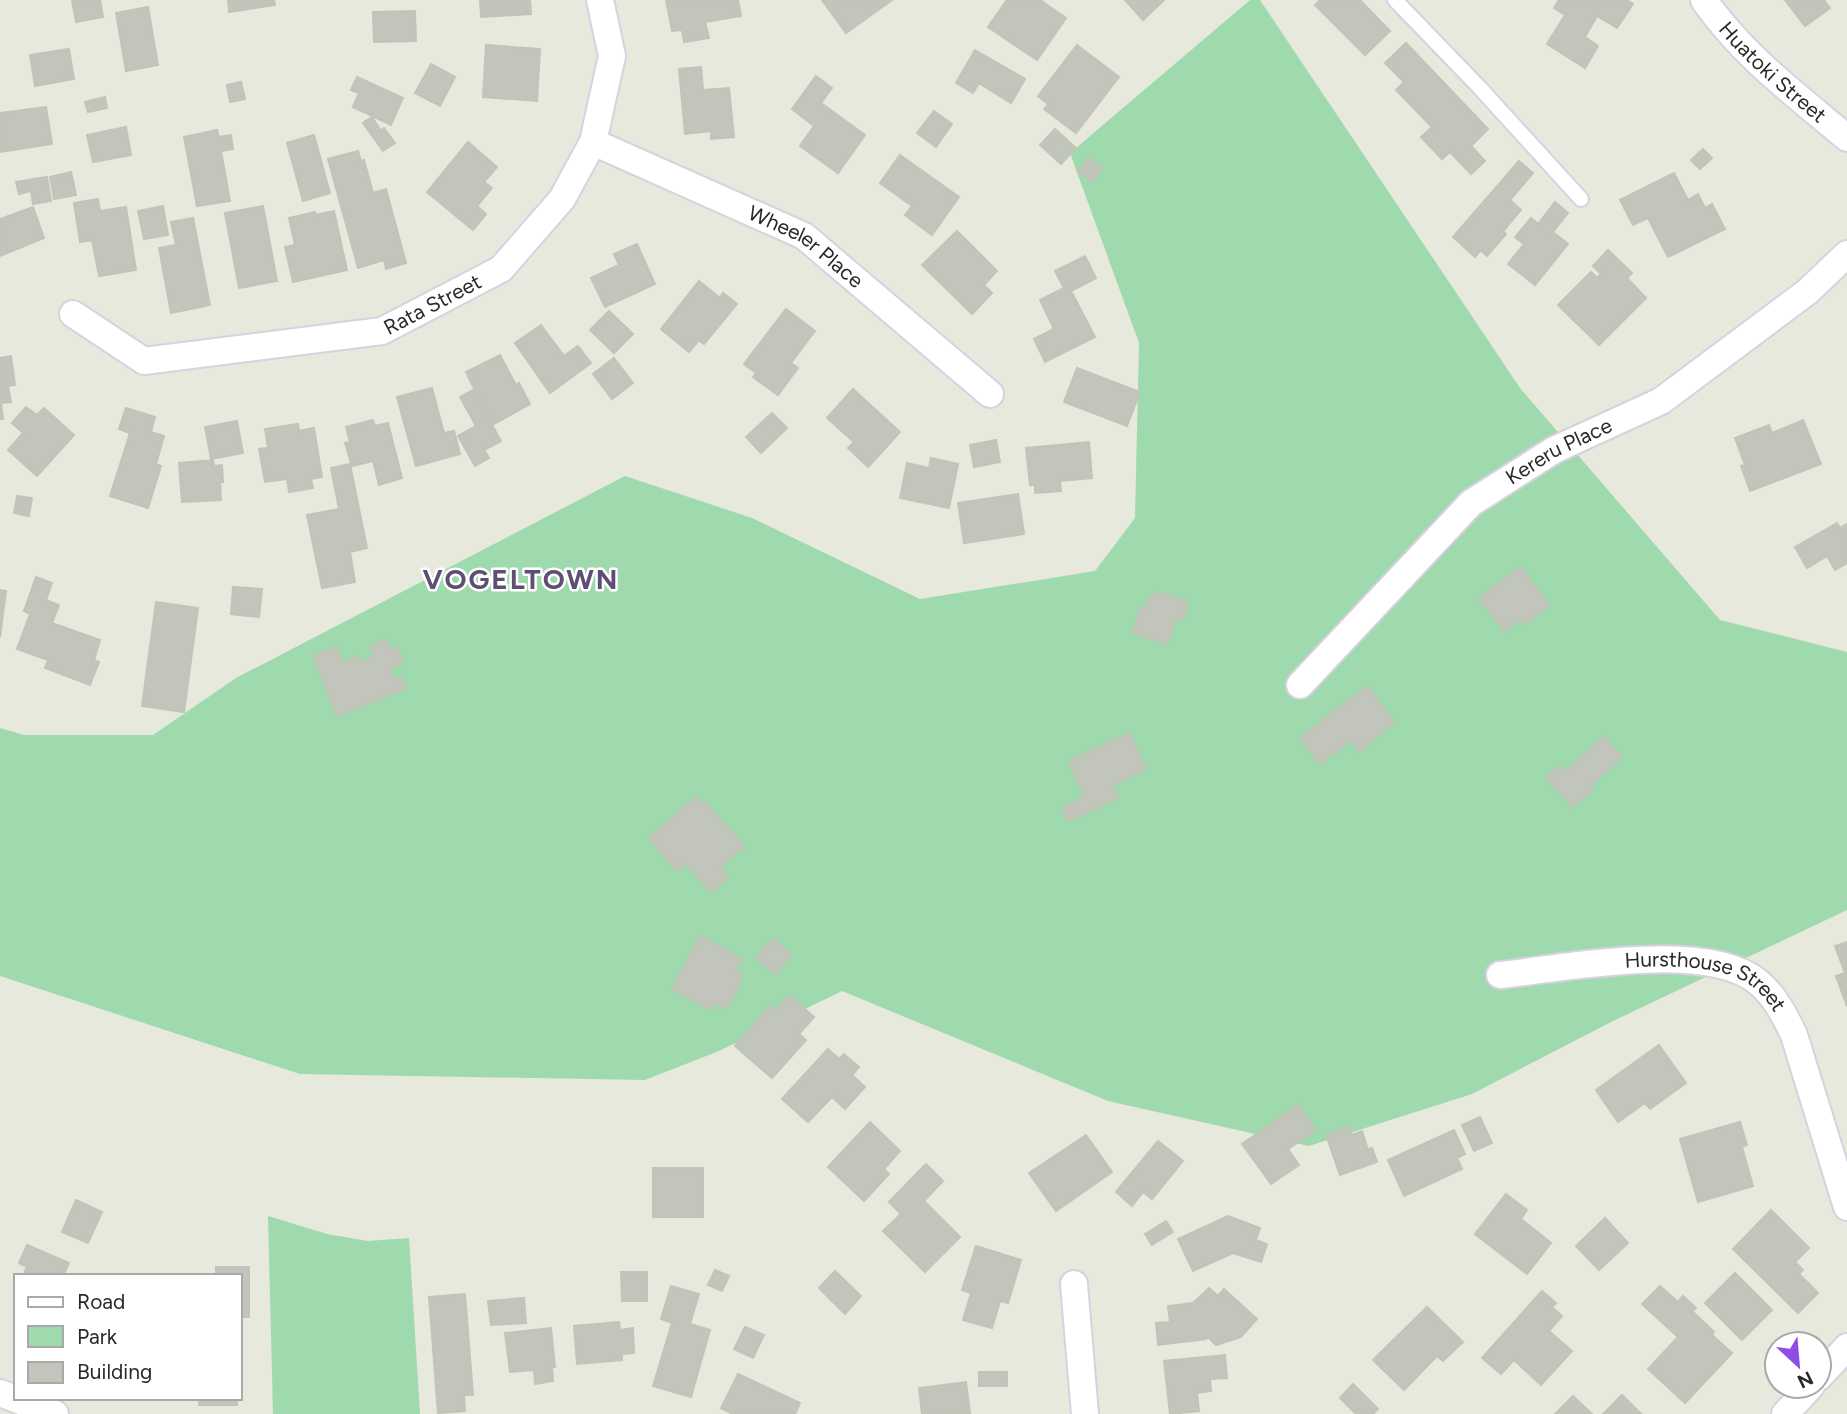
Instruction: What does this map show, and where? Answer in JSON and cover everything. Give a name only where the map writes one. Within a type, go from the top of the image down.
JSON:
[{"type":"street","name":"Rata Street","points":[[73,314],[144,361],[382,331],[501,269],[562,199],[593,142],[612,56],[600,0]]},
{"type":"street","name":"Huatoki Street","points":[[1704,0],[1737,41],[1773,76],[1847,138]]},
{"type":"street","name":"Wheeler Place","points":[[593,142],[804,236],[990,394]]},
{"type":"street","name":"Kereru Place","points":[[1300,685],[1471,503],[1553,450],[1661,401],[1807,292],[1847,254]]},
{"type":"street","name":"Hursthouse Street","points":[[1500,975],[1638,959],[1688,960],[1716,963],[1740,971],[1758,982],[1786,1016],[1794,1035],[1847,1207]]},
{"type":"street","points":[[1074,1284],[1085,1414]]},
{"type":"street","points":[[1833,1362],[1847,1347]]},
{"type":"street","points":[[18,1400],[55,1414]]},
{"type":"street","points":[[1785,1414],[1798,1400]]},
{"type":"lane","points":[[1395,0],[1581,199]]},
{"type":"green space","points":[[1250,0],[1260,0],[1520,388],[1720,620],[1847,652],[1847,910],[1613,1021],[1472,1094],[1309,1146],[1108,1101],[842,991],[719,1051],[645,1080],[300,1074],[0,976],[0,728],[24,735],[153,735],[236,678],[625,476],[752,518],[920,599],[1095,571],[1135,518],[1139,343],[1070,153]]},
{"type":"green space","points":[[268,1216],[327,1234],[368,1241],[409,1238],[420,1414],[273,1414]]},
{"type":"building","points":[[72,0],[100,0],[103,17],[76,22]]},
{"type":"building","points":[[228,0],[274,0],[275,5],[229,12]]},
{"type":"building","points":[[480,0],[530,0],[531,14],[481,17]]},
{"type":"building","points":[[666,0],[738,0],[741,16],[705,22],[709,38],[684,42],[682,30],[672,31]]},
{"type":"building","points":[[822,0],[892,0],[846,33]]},
{"type":"building","points":[[1007,0],[1040,0],[1066,18],[1037,60],[988,27]]},
{"type":"building","points":[[1125,0],[1164,0],[1143,20]]},
{"type":"building","points":[[1320,0],[1360,0],[1390,31],[1365,55],[1315,5]]},
{"type":"building","points":[[1559,0],[1627,0],[1633,4],[1617,28],[1597,16],[1585,37],[1598,46],[1585,68],[1547,44],[1565,15],[1554,8]]},
{"type":"building","points":[[1785,0],[1824,0],[1830,8],[1805,26]]},
{"type":"building","points":[[148,7],[158,65],[126,71],[116,13]]},
{"type":"building","points":[[415,11],[416,41],[374,42],[373,12]]},
{"type":"building","points":[[1406,43],[1488,129],[1471,146],[1485,161],[1471,174],[1450,152],[1442,159],[1421,137],[1432,127],[1396,90],[1404,82],[1385,63]]},
{"type":"building","points":[[486,45],[540,49],[537,101],[483,97]]},
{"type":"building","points":[[1077,45],[1119,77],[1076,133],[1044,109],[1048,104],[1038,96]]},
{"type":"building","points":[[69,49],[74,79],[35,86],[30,55]]},
{"type":"building","points":[[975,50],[1025,79],[1011,103],[979,83],[973,93],[956,83]]},
{"type":"building","points":[[431,64],[455,77],[440,106],[415,93]]},
{"type":"building","points":[[701,67],[703,90],[729,88],[734,137],[711,139],[711,131],[685,134],[679,69]]},
{"type":"building","points":[[816,76],[832,88],[821,103],[865,135],[838,173],[800,146],[814,126],[792,109]]},
{"type":"building","points":[[357,77],[403,98],[391,125],[353,107],[359,93],[351,90]]},
{"type":"building","points":[[241,82],[245,99],[230,102],[227,85]]},
{"type":"building","points":[[105,97],[107,108],[88,112],[85,102]]},
{"type":"building","points":[[46,107],[52,144],[0,152],[0,113]]},
{"type":"building","points":[[934,111],[952,124],[936,147],[917,133]]},
{"type":"building","points":[[372,117],[381,131],[384,128],[395,143],[383,151],[363,123]]},
{"type":"building","points":[[126,127],[131,155],[93,162],[87,135]]},
{"type":"building","points":[[1055,129],[1076,148],[1061,164],[1040,145]]},
{"type":"building","points":[[217,130],[219,137],[231,135],[233,149],[221,151],[230,201],[197,206],[184,137]]},
{"type":"building","points":[[314,135],[330,193],[303,201],[287,143]]},
{"type":"building","points":[[468,142],[497,167],[484,182],[492,188],[477,206],[486,214],[473,230],[427,192]]},
{"type":"building","points":[[1703,149],[1712,158],[1700,169],[1691,160]]},
{"type":"building","points":[[358,151],[361,161],[364,160],[373,193],[386,189],[406,263],[386,269],[384,260],[358,268],[328,159]]},
{"type":"building","points":[[900,155],[959,197],[932,235],[905,215],[912,206],[880,183]]},
{"type":"building","points":[[1089,158],[1102,169],[1092,182],[1078,171]]},
{"type":"building","points":[[1519,161],[1533,173],[1510,200],[1521,210],[1503,231],[1506,234],[1487,256],[1481,250],[1475,257],[1453,237]]},
{"type":"building","points":[[71,172],[76,195],[54,199],[50,177]]},
{"type":"building","points":[[1674,173],[1688,200],[1698,194],[1705,208],[1712,204],[1725,229],[1668,257],[1648,218],[1633,225],[1620,200]]},
{"type":"building","points":[[47,177],[51,201],[33,204],[31,191],[19,194],[16,182]]},
{"type":"building","points":[[98,199],[100,211],[126,207],[136,270],[99,276],[92,240],[80,242],[74,203]]},
{"type":"building","points":[[1555,202],[1568,213],[1553,232],[1568,244],[1535,285],[1508,264],[1524,244],[1515,237],[1531,218],[1538,224]]},
{"type":"building","points":[[163,206],[168,235],[144,239],[138,211]]},
{"type":"building","points":[[263,206],[277,281],[239,288],[225,213]]},
{"type":"building","points":[[33,207],[44,238],[0,256],[0,219]]},
{"type":"building","points":[[334,211],[347,270],[293,282],[285,247],[295,245],[289,218]]},
{"type":"building","points":[[193,218],[210,305],[171,313],[159,248],[176,245],[171,222]]},
{"type":"building","points":[[957,231],[997,271],[984,285],[992,293],[972,314],[922,265]]},
{"type":"building","points":[[637,244],[655,284],[605,307],[591,278],[619,265],[614,254]]},
{"type":"building","points":[[1608,250],[1632,273],[1627,278],[1646,298],[1599,345],[1558,305],[1591,272],[1597,278],[1601,274],[1593,266]]},
{"type":"building","points":[[1085,256],[1096,278],[1071,291],[1095,337],[1045,362],[1034,339],[1054,329],[1040,300],[1064,288],[1055,271]]},
{"type":"building","points":[[699,281],[720,298],[723,293],[737,304],[704,344],[699,340],[689,352],[661,329]]},
{"type":"building","points":[[786,309],[815,331],[791,363],[798,368],[778,395],[753,377],[756,373],[744,364]]},
{"type":"building","points":[[609,311],[633,334],[614,353],[590,330]]},
{"type":"building","points":[[541,325],[564,356],[578,346],[591,363],[550,393],[515,343]]},
{"type":"building","points":[[500,355],[530,404],[492,425],[466,372]]},
{"type":"building","points":[[11,356],[15,385],[8,386],[11,402],[1,403],[3,419],[0,419],[0,358]]},
{"type":"building","points":[[614,358],[633,383],[612,399],[593,374]]},
{"type":"building","points":[[1077,368],[1140,392],[1127,426],[1064,402]]},
{"type":"building","points":[[432,388],[444,433],[454,431],[460,454],[416,466],[397,397]]},
{"type":"building","points":[[853,389],[900,432],[868,467],[848,448],[854,442],[827,418]]},
{"type":"building","points":[[473,390],[501,441],[484,450],[489,458],[475,466],[458,436],[476,426],[460,397]]},
{"type":"building","points":[[26,407],[37,415],[44,408],[74,435],[37,476],[8,450],[23,433],[12,423]]},
{"type":"building","points":[[126,408],[155,417],[151,432],[164,436],[156,464],[161,466],[148,508],[110,496],[130,433],[119,429]]},
{"type":"building","points":[[772,413],[787,428],[761,453],[746,437]]},
{"type":"building","points":[[373,420],[375,426],[388,423],[402,478],[379,485],[373,461],[352,466],[345,443],[350,442],[346,427]]},
{"type":"building","points":[[1803,420],[1821,464],[1750,491],[1741,466],[1745,465],[1735,438],[1769,425],[1772,433]]},
{"type":"building","points":[[237,421],[243,453],[211,459],[205,427]]},
{"type":"building","points":[[298,424],[299,431],[314,428],[322,477],[311,479],[313,488],[289,492],[287,479],[265,482],[259,449],[268,448],[265,429]]},
{"type":"building","points":[[996,440],[1000,462],[974,467],[970,445]]},
{"type":"building","points":[[1089,442],[1092,478],[1060,481],[1061,491],[1035,493],[1035,485],[1030,485],[1026,448]]},
{"type":"building","points":[[931,458],[958,464],[949,508],[900,498],[907,463],[929,468]]},
{"type":"building","points":[[213,460],[214,466],[222,465],[221,500],[182,502],[179,463]]},
{"type":"building","points":[[350,464],[367,548],[350,552],[355,582],[322,588],[307,515],[339,509],[331,468]]},
{"type":"building","points":[[1018,494],[1024,534],[964,543],[958,503]]},
{"type":"building","points":[[17,496],[32,498],[29,516],[14,513]]},
{"type":"building","points":[[1837,523],[1840,528],[1847,524],[1847,563],[1835,570],[1827,556],[1807,568],[1795,547]]},
{"type":"building","points":[[1521,567],[1549,605],[1524,624],[1520,619],[1504,631],[1479,598]]},
{"type":"building","points":[[36,577],[52,583],[46,600],[59,605],[52,623],[100,640],[94,660],[99,662],[90,685],[45,668],[48,660],[17,649],[30,614],[24,611]]},
{"type":"building","points":[[233,587],[262,589],[259,617],[231,614]]},
{"type":"building","points":[[0,590],[6,591],[0,637]]},
{"type":"building","points":[[1155,592],[1188,602],[1183,620],[1175,617],[1168,644],[1133,633],[1140,608],[1145,609],[1149,596],[1153,597]]},
{"type":"building","points":[[156,602],[198,608],[184,712],[142,706]]},
{"type":"building","points":[[386,640],[390,650],[397,647],[403,663],[390,668],[395,680],[401,677],[406,688],[337,716],[313,656],[336,647],[343,663],[358,656],[361,663],[374,657],[370,646]]},
{"type":"building","points":[[1367,686],[1394,722],[1359,752],[1350,740],[1320,764],[1300,738]]},
{"type":"building","points":[[1129,733],[1146,769],[1112,785],[1118,798],[1068,821],[1062,808],[1085,797],[1069,761]]},
{"type":"building","points":[[1604,737],[1622,757],[1590,786],[1593,790],[1572,807],[1546,777],[1559,766],[1565,772]]},
{"type":"building","points":[[696,797],[702,805],[705,802],[744,847],[720,867],[728,877],[711,892],[686,863],[677,871],[649,838]]},
{"type":"building","points":[[700,936],[742,959],[735,971],[742,975],[738,983],[740,984],[727,1008],[715,1002],[711,1010],[672,989]]},
{"type":"building","points":[[773,939],[791,955],[775,974],[756,957]]},
{"type":"building","points":[[1847,942],[1847,1006],[1836,976],[1845,973],[1835,946]]},
{"type":"building","points":[[789,995],[814,1017],[799,1034],[806,1040],[772,1078],[735,1046],[770,1006],[776,1011]]},
{"type":"building","points":[[1659,1045],[1686,1083],[1650,1109],[1645,1103],[1618,1122],[1596,1090]]},
{"type":"building","points":[[828,1049],[839,1059],[844,1054],[859,1067],[852,1075],[865,1087],[845,1109],[832,1097],[808,1122],[782,1099]]},
{"type":"building","points":[[1298,1105],[1316,1130],[1288,1149],[1299,1165],[1271,1184],[1242,1144]]},
{"type":"building","points":[[1480,1117],[1492,1143],[1474,1151],[1462,1125]]},
{"type":"building","points":[[870,1122],[900,1151],[884,1169],[889,1174],[864,1201],[828,1167]]},
{"type":"building","points":[[1740,1122],[1747,1145],[1742,1147],[1753,1186],[1698,1202],[1680,1139]]},
{"type":"building","points":[[1349,1126],[1352,1135],[1362,1131],[1368,1150],[1372,1148],[1377,1162],[1340,1175],[1326,1135]]},
{"type":"building","points":[[1454,1130],[1465,1154],[1457,1158],[1462,1169],[1404,1196],[1388,1160]]},
{"type":"building","points":[[1086,1135],[1112,1172],[1056,1211],[1029,1173]]},
{"type":"building","points":[[1158,1141],[1183,1161],[1152,1199],[1143,1192],[1132,1206],[1116,1192]]},
{"type":"building","points":[[926,1164],[943,1181],[924,1201],[960,1237],[925,1272],[883,1231],[901,1214],[889,1202]]},
{"type":"building","points":[[653,1168],[703,1168],[703,1217],[653,1217]]},
{"type":"building","points":[[1506,1194],[1527,1210],[1521,1219],[1551,1243],[1527,1274],[1475,1234]]},
{"type":"building","points":[[76,1200],[102,1212],[88,1243],[62,1232]]},
{"type":"building","points":[[1771,1210],[1809,1248],[1795,1262],[1803,1270],[1799,1274],[1818,1293],[1798,1313],[1733,1249]]},
{"type":"building","points":[[1228,1216],[1260,1228],[1256,1240],[1267,1244],[1261,1262],[1233,1253],[1193,1271],[1178,1239]]},
{"type":"building","points":[[1605,1218],[1628,1243],[1599,1270],[1576,1246]]},
{"type":"building","points":[[1166,1221],[1173,1232],[1152,1245],[1145,1234]]},
{"type":"building","points":[[27,1245],[69,1263],[64,1274],[24,1274],[27,1267],[19,1263]]},
{"type":"building","points":[[976,1246],[1021,1260],[1008,1303],[1000,1301],[992,1328],[963,1320],[971,1293],[962,1290]]},
{"type":"building","points":[[216,1267],[249,1267],[249,1317],[242,1317],[242,1274],[216,1274]]},
{"type":"building","points":[[715,1270],[729,1276],[722,1291],[708,1285]]},
{"type":"building","points":[[835,1271],[861,1296],[845,1314],[819,1288]]},
{"type":"building","points":[[621,1272],[647,1272],[647,1301],[622,1301]]},
{"type":"building","points":[[1735,1273],[1772,1310],[1742,1340],[1705,1303]]},
{"type":"building","points":[[671,1286],[699,1294],[690,1324],[710,1330],[691,1397],[653,1386],[672,1323],[661,1319]]},
{"type":"building","points":[[1660,1286],[1678,1302],[1683,1296],[1696,1308],[1692,1311],[1732,1353],[1685,1403],[1648,1369],[1678,1337],[1642,1304]]},
{"type":"building","points":[[1209,1288],[1218,1296],[1224,1289],[1257,1319],[1241,1337],[1216,1345],[1208,1337],[1158,1345],[1156,1323],[1170,1322],[1168,1306],[1193,1303]]},
{"type":"building","points":[[1542,1291],[1556,1303],[1552,1307],[1562,1316],[1549,1331],[1572,1351],[1541,1385],[1514,1360],[1501,1374],[1482,1358]]},
{"type":"building","points":[[465,1294],[473,1395],[464,1395],[465,1411],[438,1413],[429,1297]]},
{"type":"building","points":[[524,1298],[526,1323],[491,1325],[488,1301]]},
{"type":"building","points":[[1427,1307],[1463,1342],[1443,1361],[1437,1356],[1404,1390],[1373,1360]]},
{"type":"building","points":[[619,1322],[620,1330],[633,1328],[634,1353],[622,1354],[622,1360],[577,1364],[574,1326]]},
{"type":"building","points":[[745,1327],[764,1335],[753,1358],[734,1349]]},
{"type":"building","points":[[551,1328],[555,1367],[552,1367],[553,1381],[535,1384],[534,1370],[510,1372],[505,1333]]},
{"type":"building","points":[[1225,1355],[1227,1378],[1210,1379],[1211,1391],[1197,1393],[1199,1411],[1170,1414],[1164,1361]]},
{"type":"building","points":[[979,1372],[1007,1372],[1007,1386],[979,1386]]},
{"type":"building","points":[[738,1374],[800,1403],[795,1414],[733,1414],[721,1408]]},
{"type":"building","points":[[966,1382],[970,1413],[922,1414],[919,1388]]},
{"type":"building","points":[[1353,1384],[1378,1409],[1373,1414],[1356,1414],[1340,1398]]},
{"type":"building","points":[[1622,1395],[1641,1414],[1603,1414]]},
{"type":"building","points":[[1573,1396],[1592,1414],[1555,1414]]},
{"type":"building","points":[[199,1400],[237,1400],[237,1405],[199,1405]]},
{"type":"district","name":"VOGELTOWN","points":[[521,579]]}]
